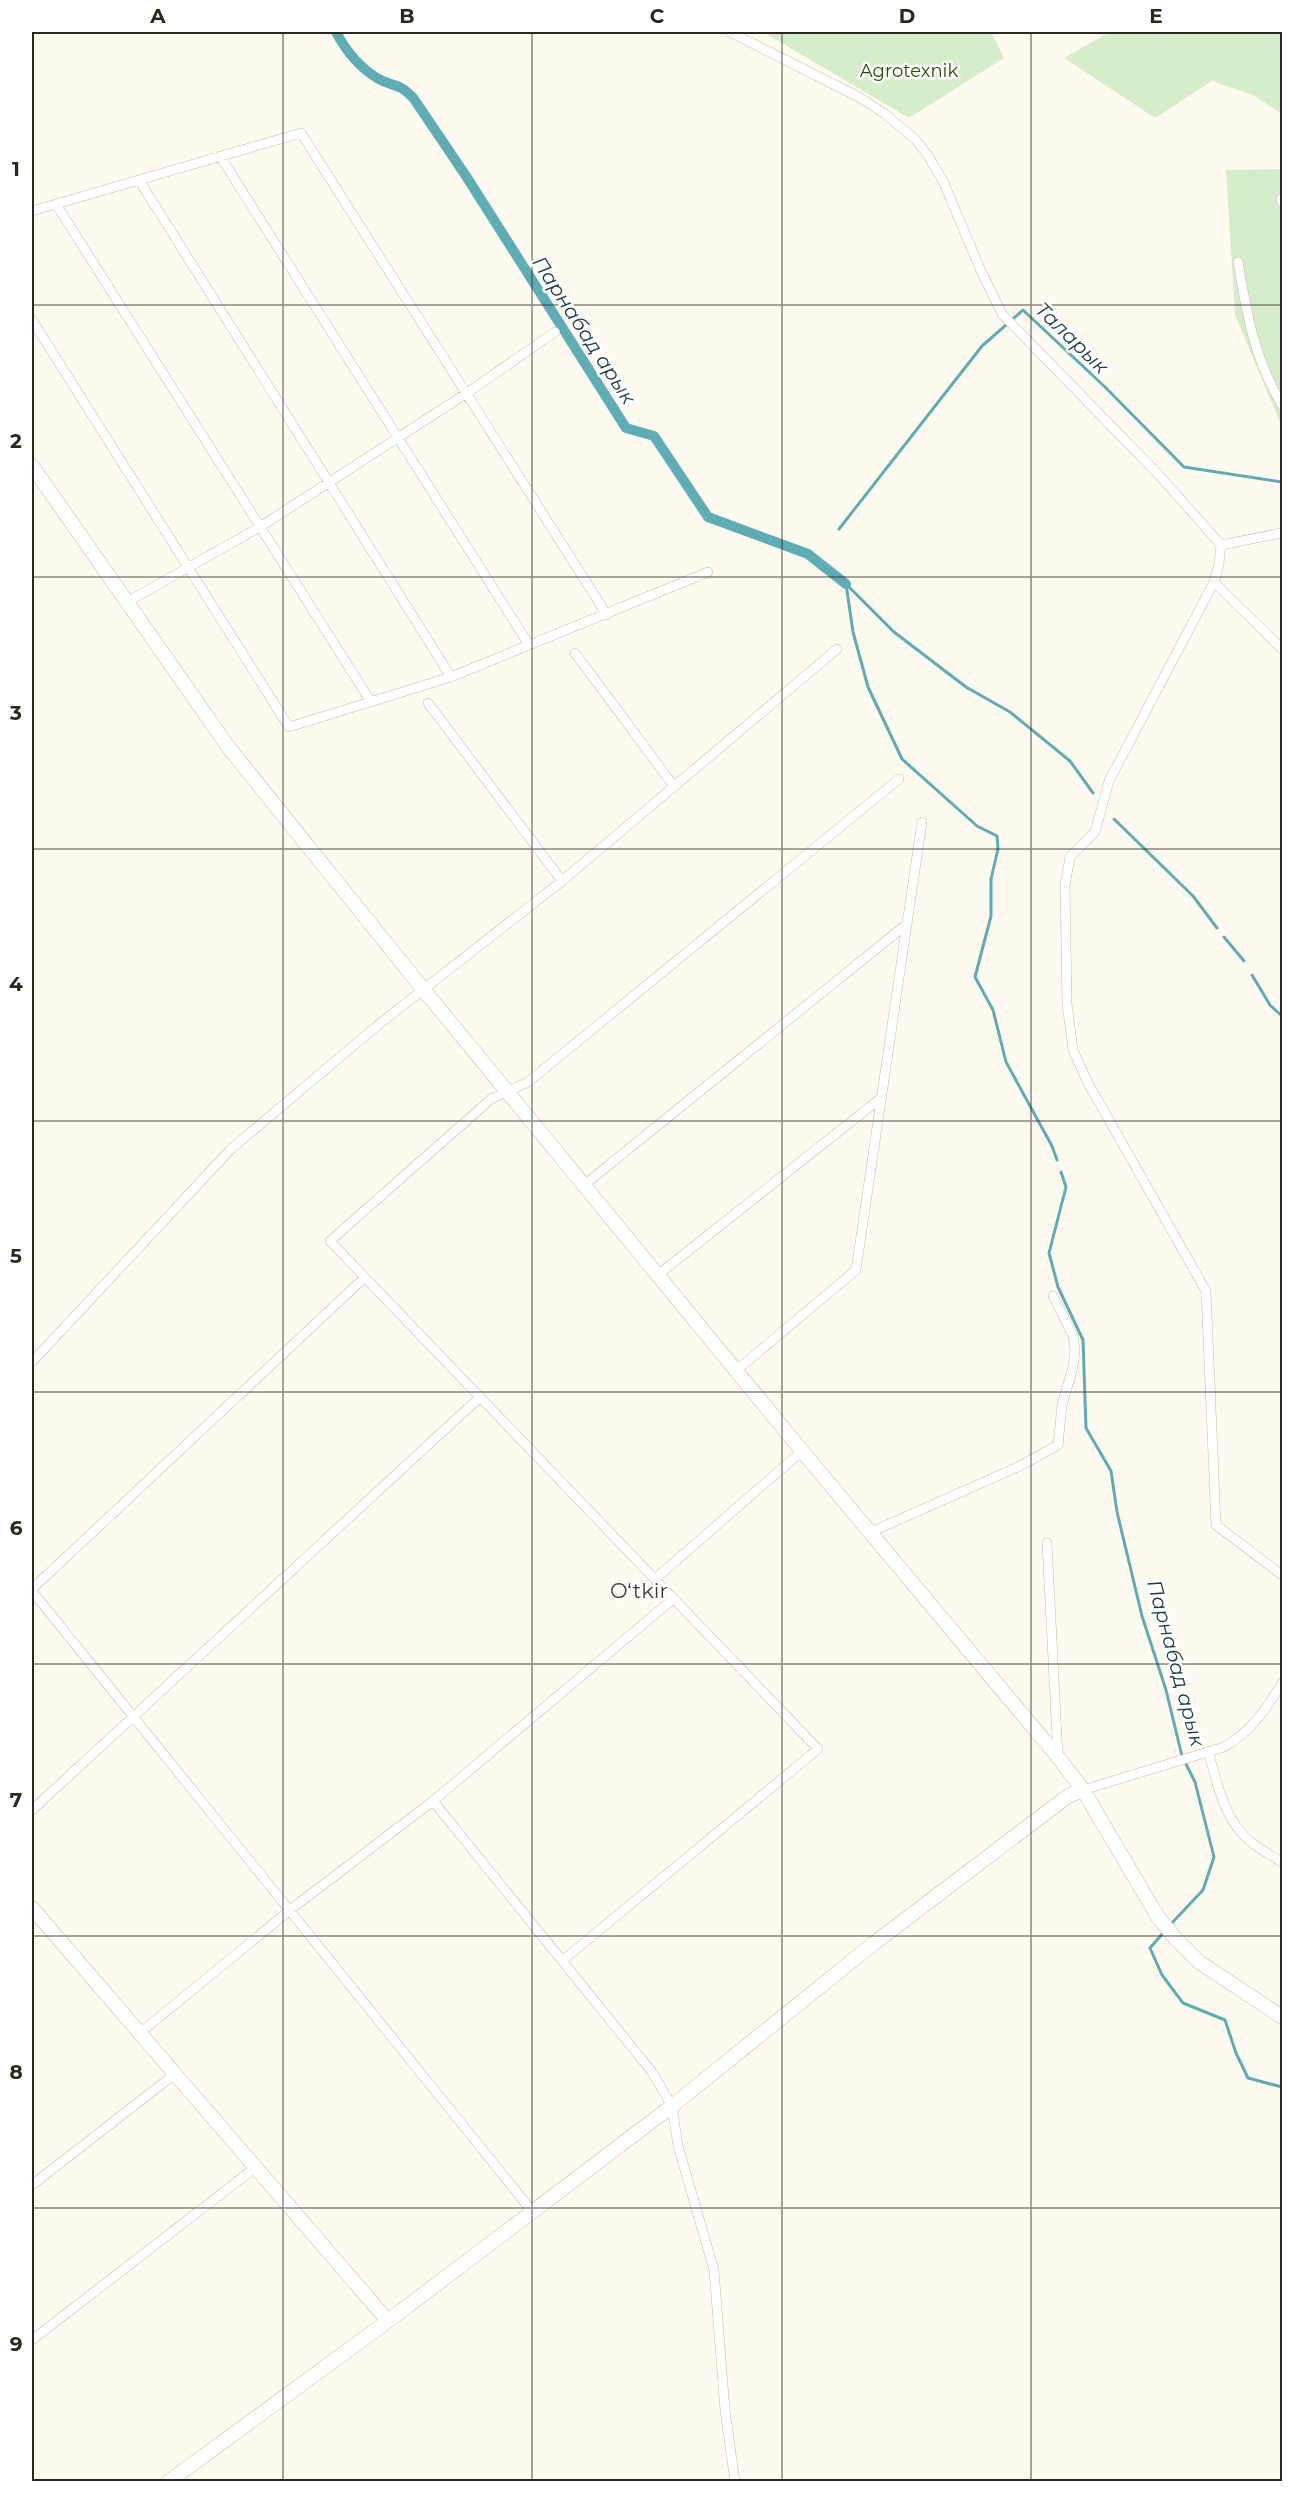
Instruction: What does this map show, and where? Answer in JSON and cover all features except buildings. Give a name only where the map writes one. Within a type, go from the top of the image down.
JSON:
[{"type":"street","points":[[730,32],[859,97],[885,114],[915,139],[943,181],[1002,314],[1158,474],[1221,545],[1214,582],[1109,781],[1095,832],[1070,857],[1065,885],[1066,1004],[1073,1050],[1088,1083],[1206,1291],[1216,1525],[1282,1575]]},
{"type":"street","points":[[32,211],[301,133],[608,615]]},
{"type":"street","points":[[220,156],[529,645]]},
{"type":"street","points":[[139,180],[451,677]]},
{"type":"street","points":[[56,204],[371,702]]},
{"type":"street","points":[[1238,262],[1249,327],[1260,363],[1282,405]]},
{"type":"street","points":[[32,320],[289,727],[451,677],[608,615],[708,572]]},
{"type":"street","points":[[127,602],[260,527],[466,393],[555,332]]},
{"type":"street","points":[[32,466],[229,748],[423,989],[802,1451],[1059,1757],[1083,1790],[1158,1917],[1199,1962],[1282,2017]]},
{"type":"street","points":[[1221,545],[1282,533]]},
{"type":"street","points":[[1214,582],[1282,649]]},
{"type":"street","points":[[32,1362],[231,1149],[423,989],[562,881],[837,649]]},
{"type":"street","points":[[575,653],[674,785]]},
{"type":"street","points":[[428,703],[562,881]]},
{"type":"street","points":[[562,1961],[818,1749],[330,1241],[491,1099],[528,1082],[899,779]]},
{"type":"street","points":[[737,1370],[856,1270],[904,957],[922,822]]},
{"type":"street","points":[[584,1185],[907,924]]},
{"type":"street","points":[[659,1274],[881,1098]]},
{"type":"street","points":[[364,1278],[32,1590],[532,2211]]},
{"type":"street","points":[[871,1532],[1020,1466],[1058,1445],[1062,1405],[1073,1367],[1075,1351],[1073,1336],[1053,1296]]},
{"type":"street","points":[[32,1810],[479,1398]]},
{"type":"street","points":[[655,1579],[802,1451]]},
{"type":"street","points":[[1047,1543],[1059,1757]]},
{"type":"street","points":[[141,2032],[290,1910],[433,1802],[673,1599]]},
{"type":"street","points":[[168,2481],[388,2321],[672,2106],[873,1944],[1068,1796],[1224,1747],[1241,1737],[1253,1725],[1282,1683]]},
{"type":"street","points":[[1208,1751],[1222,1800],[1241,1832],[1257,1847],[1282,1862]]},
{"type":"street","points":[[433,1802],[652,2072],[672,2106],[678,2146],[714,2270],[725,2410],[735,2481]]},
{"type":"street","points":[[32,1908],[388,2321]]},
{"type":"street","points":[[32,2185],[176,2073]]},
{"type":"street","points":[[32,2340],[256,2167]]},
{"type":"green space","name":"Agrotexnik","points":[[763,32],[991,32],[1004,58],[909,118]]},
{"type":"green space","points":[[1110,32],[1282,32],[1282,114],[1253,95],[1212,81],[1155,118],[1064,58]]},
{"type":"green space","points":[[1282,169],[1282,427],[1235,315],[1226,170]]},
{"type":"waterway","name":"Парнабад арык","points":[[336,32],[348,51],[364,69],[383,81],[399,87],[414,99],[466,176],[626,428],[654,436],[708,517],[808,554],[846,584]]},
{"type":"waterway","name":"Таларык","points":[[839,529],[982,346],[1023,310],[1105,387],[1184,467],[1282,482]]},
{"type":"waterway","name":"Парнабад арык","points":[[846,584],[853,632],[868,687],[902,759],[977,826],[997,836],[998,849],[991,879],[991,916],[975,977],[993,1010],[1006,1062],[1052,1146],[1057,1160]]},
{"type":"waterway","points":[[847,585],[894,632],[966,687],[1010,712],[1070,761],[1093,793]]},
{"type":"waterway","points":[[1114,819],[1193,896],[1217,928]]},
{"type":"waterway","points":[[1224,937],[1244,961]]},
{"type":"waterway","points":[[1252,975],[1270,1005],[1282,1016]]},
{"type":"waterway","name":"Парнабад арык","points":[[1061,1172],[1066,1187],[1049,1253],[1058,1287],[1083,1340],[1086,1428],[1111,1471],[1117,1512],[1142,1616],[1166,1690],[1182,1756]]},
{"type":"waterway","name":"Парнабад арык","points":[[1170,1925],[1203,1890],[1214,1857],[1195,1782],[1185,1762]]},
{"type":"waterway","name":"Парнабад арык","points":[[1164,1932],[1150,1948],[1162,1975],[1183,2003],[1225,2020],[1236,2053],[1248,2078],[1282,2087]]},
{"type":"district","name":"Oʻtkir","points":[[639,1591]]}]
